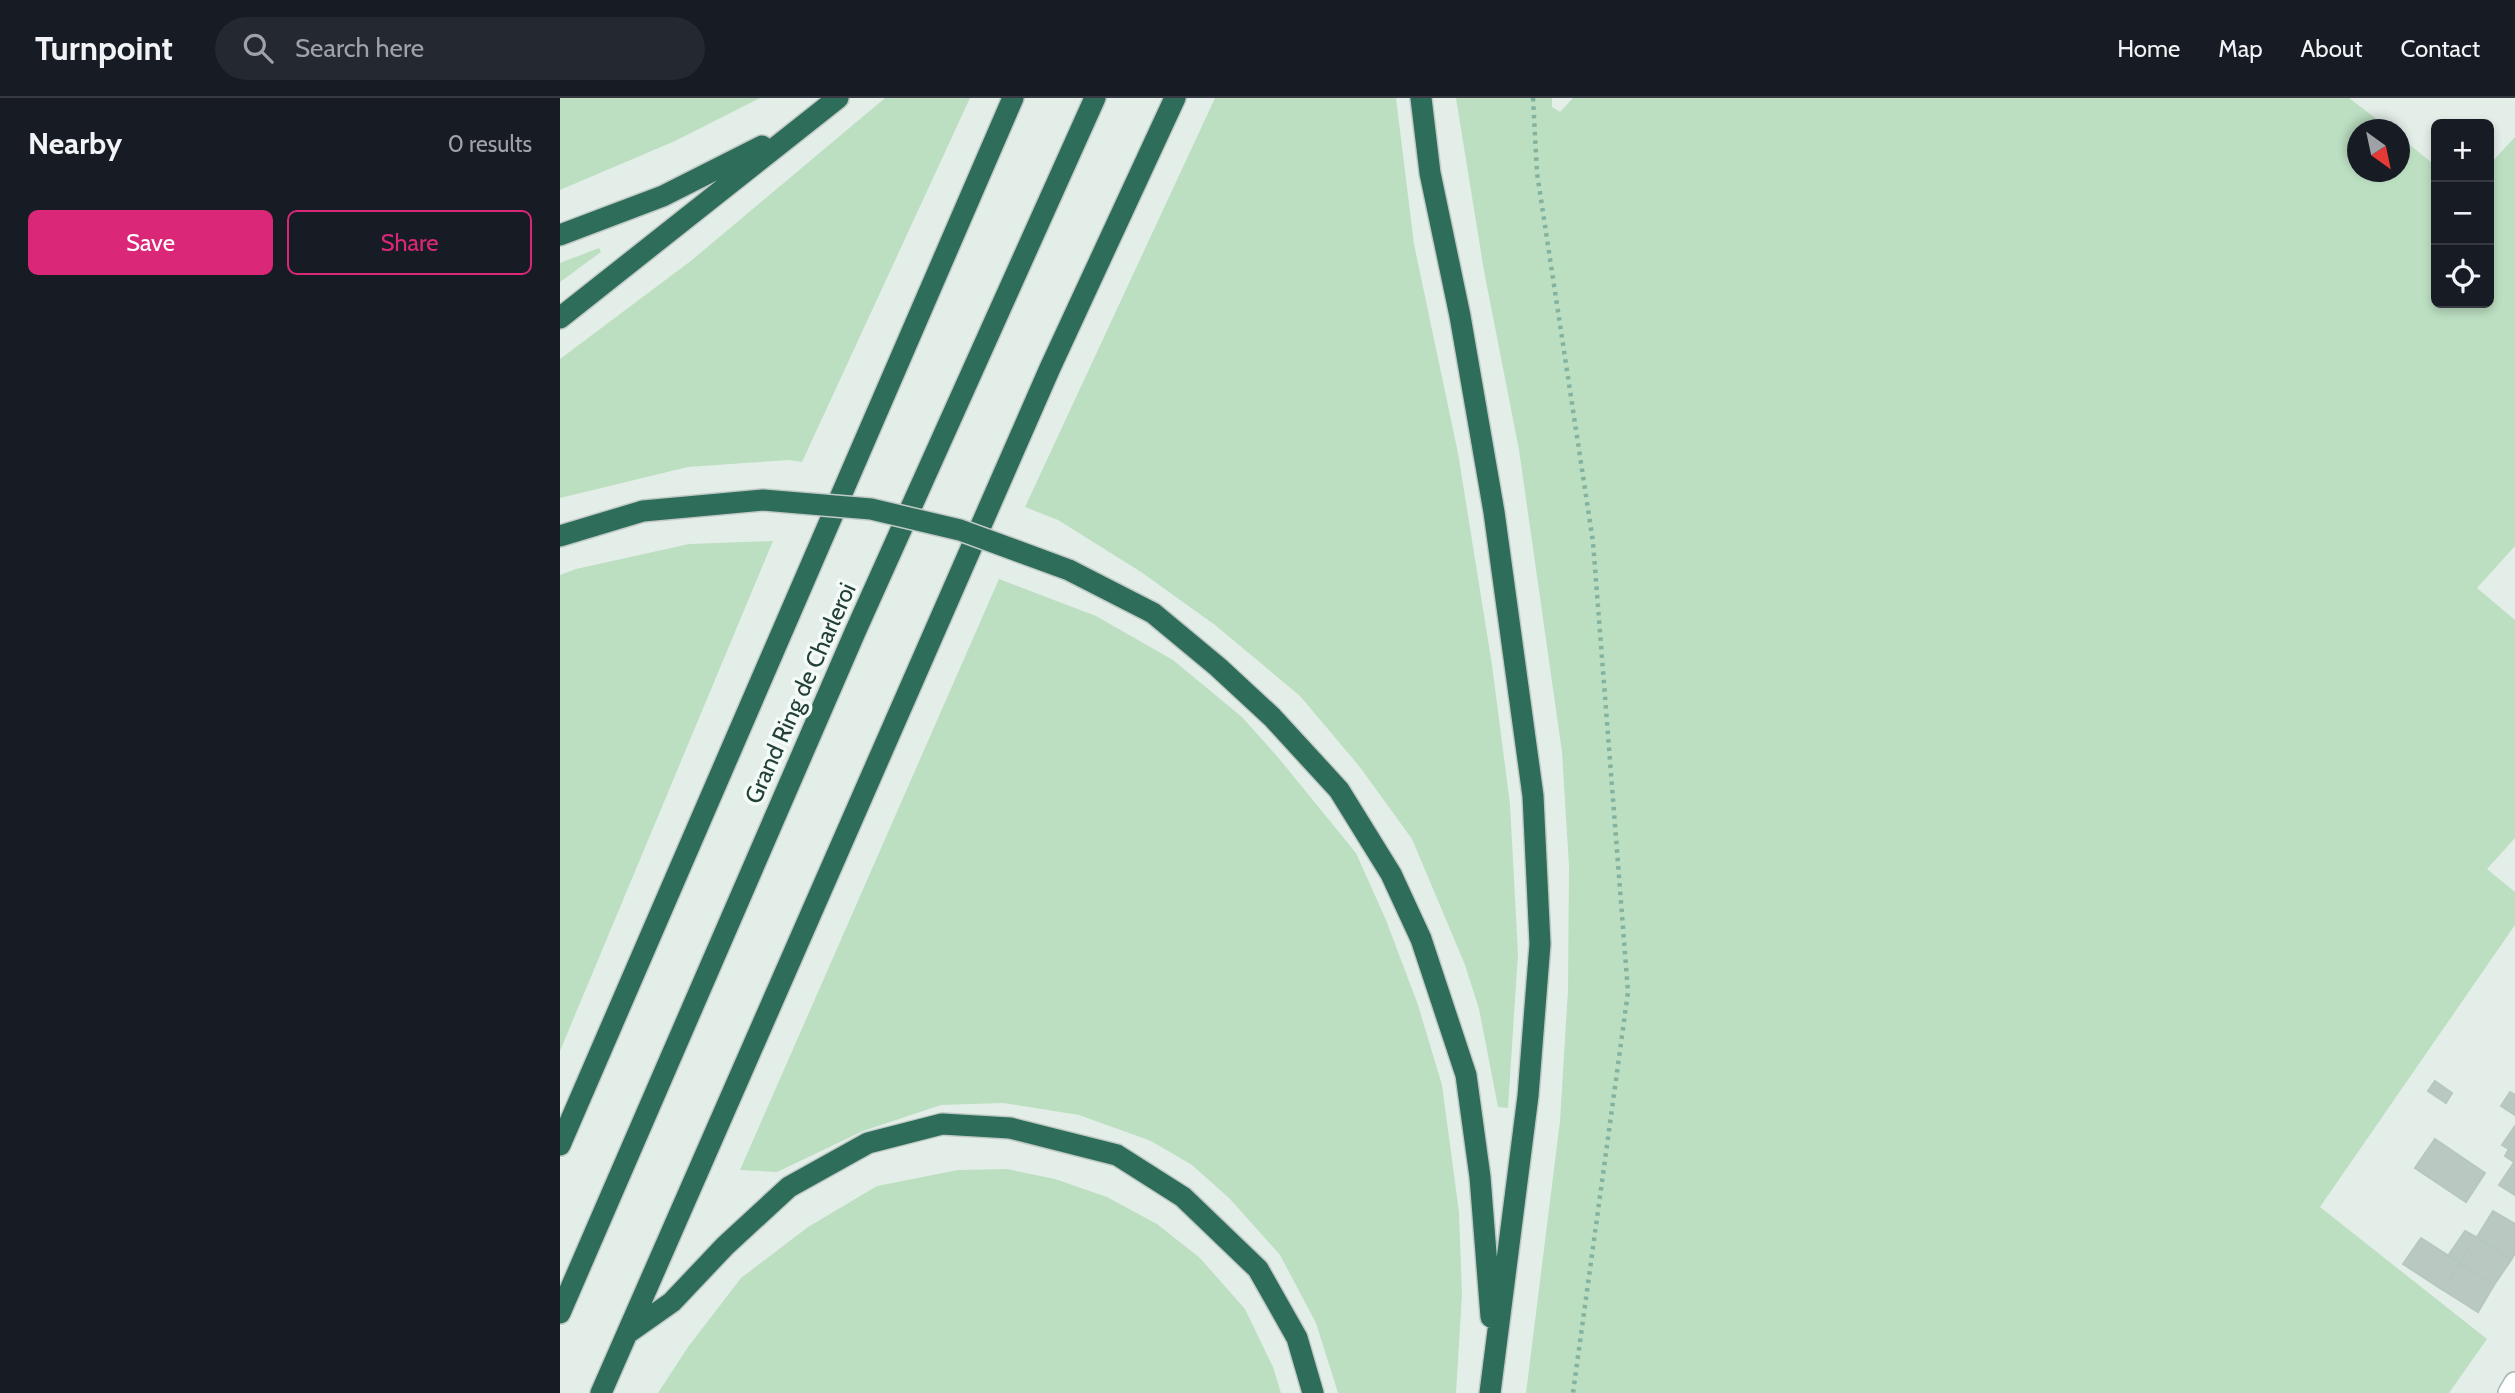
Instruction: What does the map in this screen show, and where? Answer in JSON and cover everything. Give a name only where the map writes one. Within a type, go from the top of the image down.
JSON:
[{"type":"highway","points":[[560,318],[665,232],[838,98]]},
{"type":"highway","name":"Grand Ring de Charleroi","points":[[560,1145],[1013,98]]},
{"type":"highway","name":"Grand Ring de Charleroi","points":[[560,1313],[850,643],[1095,98]]},
{"type":"highway","points":[[601,1393],[1050,368],[1175,98]]},
{"type":"highway","points":[[1421,98],[1430,173],[1460,316],[1494,512],[1533,796],[1539,944],[1528,1096],[1490,1393]]},
{"type":"highway","points":[[560,235],[663,196],[807,123]]},
{"type":"highway","points":[[560,536],[643,511],[763,500],[871,509],[960,530],[1069,570],[1153,613],[1218,667],[1272,717],[1339,790],[1391,874],[1421,940],[1466,1075],[1480,1177],[1494,1362]]},
{"type":"highway","points":[[626,1334],[672,1302],[725,1246],[789,1187],[868,1143],[942,1124],[1010,1128],[1117,1155],[1183,1197],[1258,1269],[1297,1338],[1312,1393]]},
{"type":"street","points":[[2509,1393],[2515,1383]]},
{"type":"path","points":[[1533,98],[1537,173],[1593,542],[1628,992],[1573,1393]]},
{"type":"green space","points":[[560,98],[760,98],[675,141],[560,190]]},
{"type":"green space","points":[[885,98],[970,98],[802,462],[789,460],[688,467],[560,498],[560,359],[692,260]]},
{"type":"green space","points":[[1215,98],[1396,98],[1414,244],[1458,453],[1492,665],[1510,804],[1518,954],[1508,1108],[1498,1107],[1479,1009],[1465,965],[1412,839],[1359,766],[1300,696],[1215,625],[1141,572],[1058,520],[1025,507]]},
{"type":"green space","points":[[1456,98],[1552,98],[1552,107],[1560,112],[1573,98],[2349,98],[2377,119],[2347,119],[2347,182],[2410,182],[2410,145],[2431,162],[2431,308],[2494,308],[2494,160],[2515,137],[2515,546],[2477,588],[2515,620],[2515,838],[2487,869],[2515,892],[2515,925],[2320,1207],[2487,1339],[2449,1393],[1526,1393],[1560,1121],[1568,990],[1569,866],[1562,752],[1519,450],[1484,271]]},
{"type":"green space","points":[[599,248],[601,252],[560,282],[560,263]]},
{"type":"green space","points":[[773,541],[560,1051],[560,575],[689,544]]},
{"type":"green space","points":[[999,579],[1096,616],[1173,660],[1242,717],[1356,853],[1386,920],[1418,1005],[1442,1085],[1459,1212],[1462,1295],[1456,1393],[1338,1393],[1316,1323],[1280,1255],[1230,1199],[1192,1165],[1151,1141],[1079,1115],[1003,1103],[941,1105],[863,1131],[777,1172],[740,1170]]},
{"type":"green space","points":[[1007,1169],[1055,1179],[1107,1197],[1157,1224],[1200,1258],[1245,1309],[1273,1367],[1281,1393],[658,1393],[688,1347],[741,1278],[808,1227],[877,1186],[958,1170]]},
{"type":"building","points":[[2435,1081],[2452,1093],[2446,1103],[2428,1091]]},
{"type":"building","points":[[2510,1092],[2515,1095],[2515,1115],[2501,1106]]},
{"type":"building","points":[[2515,1126],[2515,1153],[2502,1145]]},
{"type":"building","points":[[2435,1139],[2485,1173],[2466,1202],[2415,1168]]},
{"type":"building","points":[[2509,1149],[2515,1153],[2514,1162],[2505,1156]]},
{"type":"building","points":[[2515,1161],[2515,1195],[2499,1185]]},
{"type":"building","points":[[2493,1211],[2515,1224],[2515,1253],[2511,1260],[2477,1237]]},
{"type":"building","points":[[2465,1231],[2476,1237],[2460,1263],[2448,1256]]},
{"type":"building","points":[[2476,1237],[2511,1260],[2494,1285],[2460,1263]]},
{"type":"building","points":[[2421,1238],[2460,1263],[2443,1290],[2403,1264]]},
{"type":"building","points":[[2460,1263],[2494,1285],[2478,1312],[2443,1290]]}]
